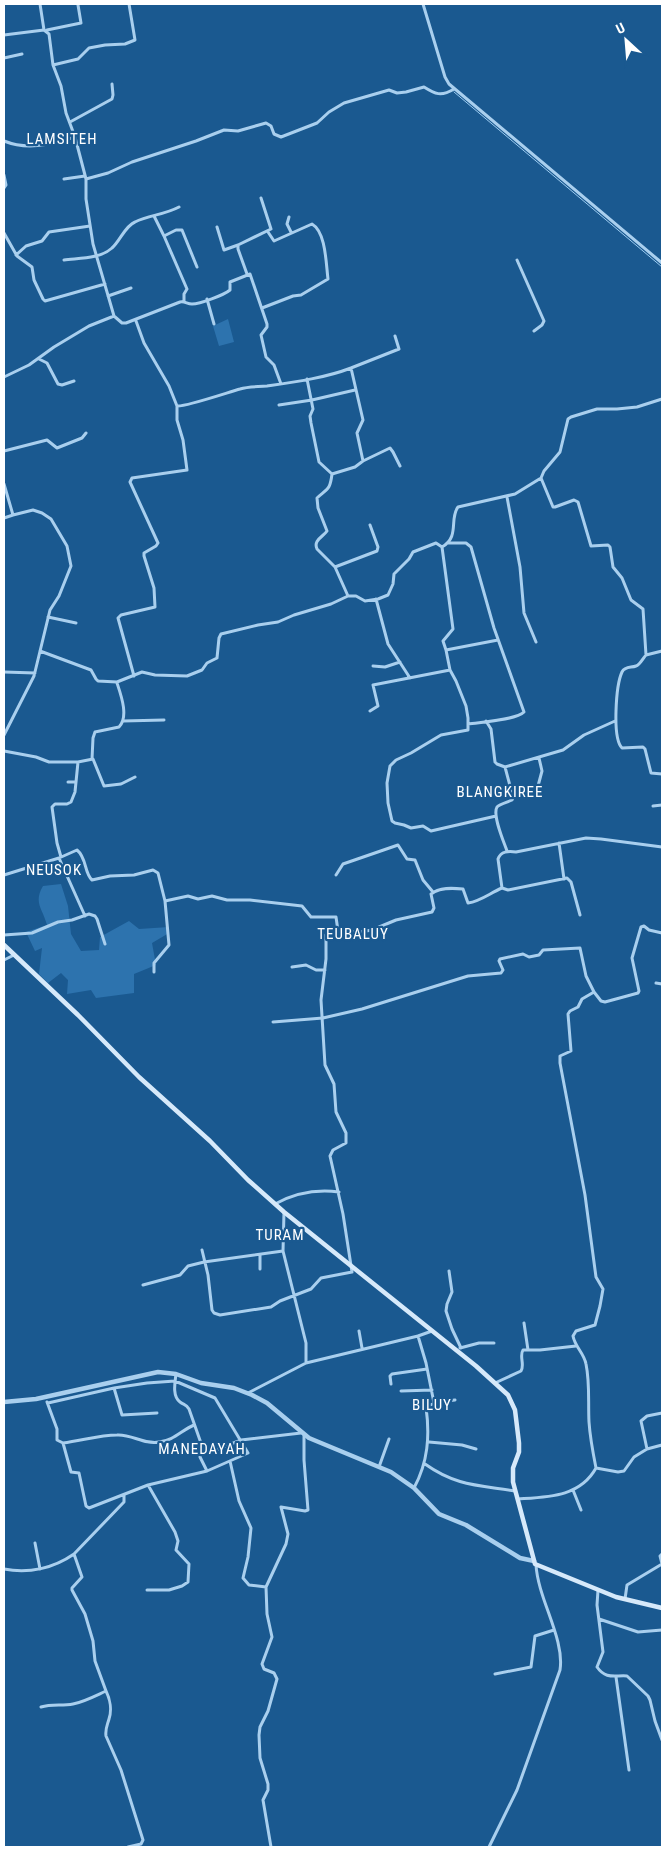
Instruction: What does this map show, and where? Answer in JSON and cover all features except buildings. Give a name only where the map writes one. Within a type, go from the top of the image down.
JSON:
[{"type":"main road","points":[[4,945],[248,1180],[284,1212],[495,1383],[511,1400],[516,1414],[519,1448],[512,1476],[535,1563],[625,1600],[662,1608]]},
{"type":"street","points":[[40,4],[53,65],[61,86],[66,113],[75,137],[85,178],[86,199],[96,256],[114,316],[124,323],[136,321],[184,301],[193,304],[229,292],[230,282],[247,274],[252,275],[267,324],[267,327],[261,333],[266,357],[274,365],[281,384]]},
{"type":"street","points":[[53,65],[78,59],[89,48],[125,44],[135,40],[129,4]]},
{"type":"street","points":[[423,4],[445,77],[454,89],[662,263]]},
{"type":"street","points":[[4,35],[46,30],[81,23],[78,5]]},
{"type":"street","points":[[4,58],[22,54]]},
{"type":"street","points":[[70,122],[112,98],[114,95],[112,84]]},
{"type":"street","points":[[64,178],[97,177],[132,162],[224,130],[238,131],[266,122],[271,126],[276,136],[287,135],[317,123],[329,112],[344,103],[385,90],[406,92],[424,87],[430,92],[437,94],[454,89]]},
{"type":"street","points":[[4,142],[26,147],[43,146],[75,137]]},
{"type":"street","points":[[4,175],[6,186],[4,188]]},
{"type":"street","points":[[217,227],[224,250],[268,232],[271,229],[260,198]]},
{"type":"street","points":[[64,260],[96,256],[111,249],[133,223],[166,214],[179,207]]},
{"type":"street","points":[[154,216],[188,289],[184,294],[184,301]]},
{"type":"street","points":[[289,217],[288,224],[291,232]]},
{"type":"street","points":[[262,308],[293,296],[301,295],[328,279],[325,250],[318,229],[312,224],[274,241],[268,232]]},
{"type":"street","points":[[16,255],[26,246],[42,241],[47,232],[90,226]]},
{"type":"street","points":[[164,236],[176,230],[182,230],[197,268]]},
{"type":"street","points":[[4,233],[16,255],[32,267],[34,280],[43,299],[46,301],[105,284]]},
{"type":"street","points":[[238,245],[247,274]]},
{"type":"street","points":[[517,260],[544,321],[534,331]]},
{"type":"street","points":[[108,296],[131,288]]},
{"type":"street","points":[[207,299],[214,324]]},
{"type":"street","points":[[4,377],[39,359],[60,343],[94,324],[114,316]]},
{"type":"street","points":[[134,676],[118,618],[121,615],[154,607],[154,588],[144,552],[158,543],[130,482],[132,478],[187,470],[183,440],[177,420],[177,406],[170,386],[144,342],[136,321]]},
{"type":"street","points":[[177,406],[183,407],[244,388],[281,384],[338,373],[399,349],[394,336]]},
{"type":"street","points":[[39,359],[47,363],[58,384],[62,385],[74,381]]},
{"type":"street","points":[[351,368],[363,420],[358,429],[357,438],[363,461]]},
{"type":"street","points":[[307,379],[313,409],[310,420],[319,462],[332,474]]},
{"type":"street","points":[[278,405],[312,400],[355,390]]},
{"type":"street","points":[[448,543],[454,532],[457,508],[507,497],[520,492],[540,478],[560,452],[568,419],[598,408],[617,409],[662,399]]},
{"type":"street","points":[[4,451],[47,440],[57,448],[79,439],[86,433]]},
{"type":"street","points":[[332,474],[354,467],[390,448],[394,452],[400,466]]},
{"type":"street","points":[[332,474],[330,487],[316,501],[327,531],[316,542],[315,546],[316,550],[335,567],[348,596]]},
{"type":"street","points":[[540,478],[552,507],[574,500],[578,502],[591,546],[605,545],[610,547],[613,568],[622,578],[631,600],[643,609],[646,655]]},
{"type":"street","points":[[4,484],[13,515]]},
{"type":"street","points":[[507,497],[520,567],[524,612],[536,642]]},
{"type":"street","points":[[4,518],[33,510],[51,519],[67,546],[71,566],[62,590],[51,608],[35,672],[4,735]]},
{"type":"street","points":[[335,567],[377,551],[378,547],[370,525]]},
{"type":"street","points":[[40,650],[91,670],[97,680],[117,682],[142,672],[155,675],[183,676],[199,672],[207,663],[217,658],[221,634],[278,622],[348,596],[356,596],[365,601],[389,594],[394,574],[409,559],[413,552],[436,543],[442,546]]},
{"type":"street","points":[[442,546],[448,543],[466,543],[471,546],[498,640],[524,712],[486,722],[468,724]]},
{"type":"street","points":[[442,546],[453,622],[453,629],[443,641],[450,670],[466,706],[468,730],[441,735],[396,760],[390,766],[387,784],[388,803],[395,823],[411,828],[423,826],[431,831],[496,816]]},
{"type":"street","points":[[376,599],[388,644],[410,678]]},
{"type":"street","points":[[48,617],[76,623]]},
{"type":"street","points":[[446,650],[498,640]]},
{"type":"street","points":[[662,651],[646,655],[639,664],[623,671],[615,721],[620,747],[643,747],[651,773],[662,774]]},
{"type":"street","points":[[373,666],[385,667],[400,662]]},
{"type":"street","points":[[370,710],[378,706],[373,685],[450,670]]},
{"type":"street","points":[[4,672],[35,672]]},
{"type":"street","points":[[117,682],[122,698],[123,721],[119,727],[95,732],[92,759],[95,762],[104,786],[122,784],[134,777]]},
{"type":"street","points":[[123,721],[164,720]]},
{"type":"street","points":[[486,722],[491,729],[494,762],[505,767],[562,750],[584,735],[615,721]]},
{"type":"street","points":[[4,751],[36,757],[48,762],[78,762],[92,759]]},
{"type":"street","points":[[539,758],[542,771],[538,786],[541,792]]},
{"type":"street","points":[[78,762],[75,792],[71,802],[55,804],[52,807],[60,858],[85,916]]},
{"type":"street","points":[[505,767],[513,797],[512,800],[497,808],[496,816],[507,851]]},
{"type":"street","points":[[68,782],[76,782]]},
{"type":"street","points":[[653,806],[662,805]]},
{"type":"street","points":[[502,888],[498,859],[500,854],[507,851],[516,852],[586,838],[662,847]]},
{"type":"street","points":[[559,842],[564,879]]},
{"type":"street","points":[[336,875],[343,864],[398,845],[407,859],[415,860],[423,880],[433,892]]},
{"type":"street","points":[[4,875],[60,858],[79,850],[85,861],[89,878],[92,880],[110,876],[134,875],[155,870],[160,880],[165,901],[170,945],[154,963],[154,972]]},
{"type":"street","points":[[433,892],[442,889],[462,888],[469,903],[481,900],[502,888],[508,890],[567,878],[571,882],[580,915]]},
{"type":"street","points":[[202,1250],[208,1275],[212,1310],[216,1314],[272,1307],[311,1289],[321,1278],[351,1274],[347,1235],[330,1154],[333,1150],[345,1145],[347,1137],[345,1128],[336,1112],[335,1090],[325,1065],[321,1000],[325,970],[326,935],[327,933],[338,931],[372,930],[396,920],[429,913],[434,909],[431,895],[433,892]]},
{"type":"street","points":[[165,901],[188,896],[198,899],[212,896],[302,906],[311,917],[336,917],[338,931]]},
{"type":"street","points":[[4,935],[34,932],[58,922],[89,914],[94,916],[105,944]]},
{"type":"street","points":[[272,1022],[323,1018],[362,1009],[468,976],[501,973],[503,970],[499,961],[500,958],[523,954],[539,956],[543,950],[580,948],[584,970],[594,992],[601,1001],[605,1002],[639,992],[632,958],[641,927],[644,926],[649,930],[662,933]]},
{"type":"street","points":[[4,960],[14,955]]},
{"type":"street","points":[[292,967],[306,965],[316,970],[325,970]]},
{"type":"street","points":[[656,983],[662,984]]},
{"type":"street","points":[[518,1499],[547,1497],[573,1490],[586,1482],[596,1468],[589,1422],[586,1362],[576,1346],[573,1336],[575,1332],[595,1325],[603,1289],[596,1277],[585,1196],[560,1058],[571,1052],[568,1014],[578,1007],[582,998],[594,992]]},
{"type":"street","points":[[275,1204],[291,1196],[311,1191],[338,1190]]},
{"type":"street","points":[[284,1212],[284,1251],[306,1343],[306,1363]]},
{"type":"street","points":[[143,1285],[180,1275],[188,1266],[204,1262],[284,1251]]},
{"type":"street","points":[[260,1255],[260,1269]]},
{"type":"street","points":[[449,1270],[452,1292],[446,1311],[461,1348]]},
{"type":"street","points":[[524,1323],[528,1350]]},
{"type":"street","points":[[359,1331],[362,1348]]},
{"type":"street","points":[[247,1393],[306,1363],[432,1331]]},
{"type":"street","points":[[418,1336],[428,1369],[434,1403]]},
{"type":"street","points":[[456,1352],[461,1348],[479,1343],[494,1343]]},
{"type":"street","points":[[495,1383],[521,1371],[523,1368],[522,1350],[576,1346]]},
{"type":"street","points":[[392,1384],[391,1374],[428,1369]]},
{"type":"street","points":[[47,1400],[148,1374],[168,1372],[201,1383],[234,1388],[267,1403],[302,1434],[399,1477],[414,1488],[439,1514],[466,1525],[520,1558],[535,1563],[539,1586],[554,1630],[561,1660],[560,1670],[517,1790],[489,1847]]},
{"type":"street","points":[[176,1374],[176,1397],[179,1402],[187,1406],[202,1446],[200,1457],[207,1471]]},
{"type":"street","points":[[4,1402],[47,1400],[147,1383],[175,1381],[214,1398],[248,1453],[207,1471],[148,1485],[86,1508],[82,1478],[79,1472],[71,1472],[63,1443]]},
{"type":"street","points":[[114,1388],[122,1415],[157,1413]]},
{"type":"street","points":[[401,1391],[432,1390]]},
{"type":"street","points":[[47,1400],[57,1429],[57,1440],[63,1443],[117,1435],[132,1437],[145,1442],[158,1443],[170,1439],[194,1425]]},
{"type":"street","points":[[414,1488],[425,1464],[429,1442],[426,1407],[434,1403],[455,1400]]},
{"type":"street","points":[[647,1449],[642,1421],[646,1416],[662,1413]]},
{"type":"street","points":[[216,1450],[241,1440],[302,1434]]},
{"type":"street","points":[[271,1847],[263,1800],[268,1790],[268,1784],[260,1762],[259,1753],[260,1727],[268,1711],[277,1679],[274,1673],[264,1669],[262,1664],[272,1637],[267,1614],[266,1587],[287,1540],[288,1531],[280,1507],[308,1510],[302,1434]]},
{"type":"street","points":[[379,1467],[389,1439]]},
{"type":"street","points":[[429,1442],[462,1444],[476,1449]]},
{"type":"street","points":[[596,1468],[618,1472],[624,1471],[634,1457],[647,1449],[662,1445]]},
{"type":"street","points":[[230,1461],[239,1501],[251,1528],[243,1578],[249,1585],[266,1587]]},
{"type":"street","points":[[425,1464],[439,1474],[464,1484],[515,1490]]},
{"type":"street","points":[[147,1590],[169,1590],[182,1586],[188,1582],[190,1570],[187,1560],[176,1550],[178,1541],[175,1532],[148,1485]]},
{"type":"street","points":[[573,1490],[581,1510]]},
{"type":"street","points":[[4,1569],[15,1571],[40,1569],[65,1560],[74,1554],[124,1502],[124,1495]]},
{"type":"street","points":[[35,1543],[40,1569]]},
{"type":"street","points":[[74,1554],[82,1577],[72,1590],[90,1628],[95,1662],[110,1705],[110,1716],[105,1730],[106,1736],[121,1770],[142,1840],[141,1844],[128,1847]]},
{"type":"street","points":[[625,1600],[627,1585],[662,1564],[660,1556],[662,1554]]},
{"type":"street","points":[[598,1590],[597,1605],[602,1654],[597,1667],[602,1672],[616,1677],[627,1676],[649,1698],[662,1740]]},
{"type":"street","points":[[599,1619],[638,1632],[662,1630]]},
{"type":"street","points":[[496,1674],[530,1668],[532,1666],[535,1636],[554,1630]]},
{"type":"street","points":[[616,1677],[630,1770]]},
{"type":"street","points":[[41,1707],[76,1703],[106,1691]]},
{"type":"shaded area","points":[[228,319],[234,342],[219,346],[213,326]]},
{"type":"shaded area","points":[[61,884],[68,906],[71,934],[81,951],[99,950],[100,937],[129,921],[139,929],[169,927],[169,933],[152,943],[156,965],[134,974],[134,993],[96,998],[91,990],[67,994],[68,980],[61,973],[48,983],[39,974],[42,948],[35,951],[26,932],[47,925],[39,902],[43,886]]},
{"type":"waterway","points":[[454,92],[662,267]]},
{"type":"district","name":"LAMSITEH","points":[[62,139]]},
{"type":"district","name":"BLANGKIREE","points":[[500,792]]},
{"type":"district","name":"NEUSOK","points":[[54,870]]},
{"type":"district","name":"TEUBALUY","points":[[353,934]]},
{"type":"district","name":"TURAM","points":[[280,1235]]},
{"type":"district","name":"BILUY","points":[[432,1405]]},
{"type":"district","name":"MANEDAYAH","points":[[202,1449]]}]
